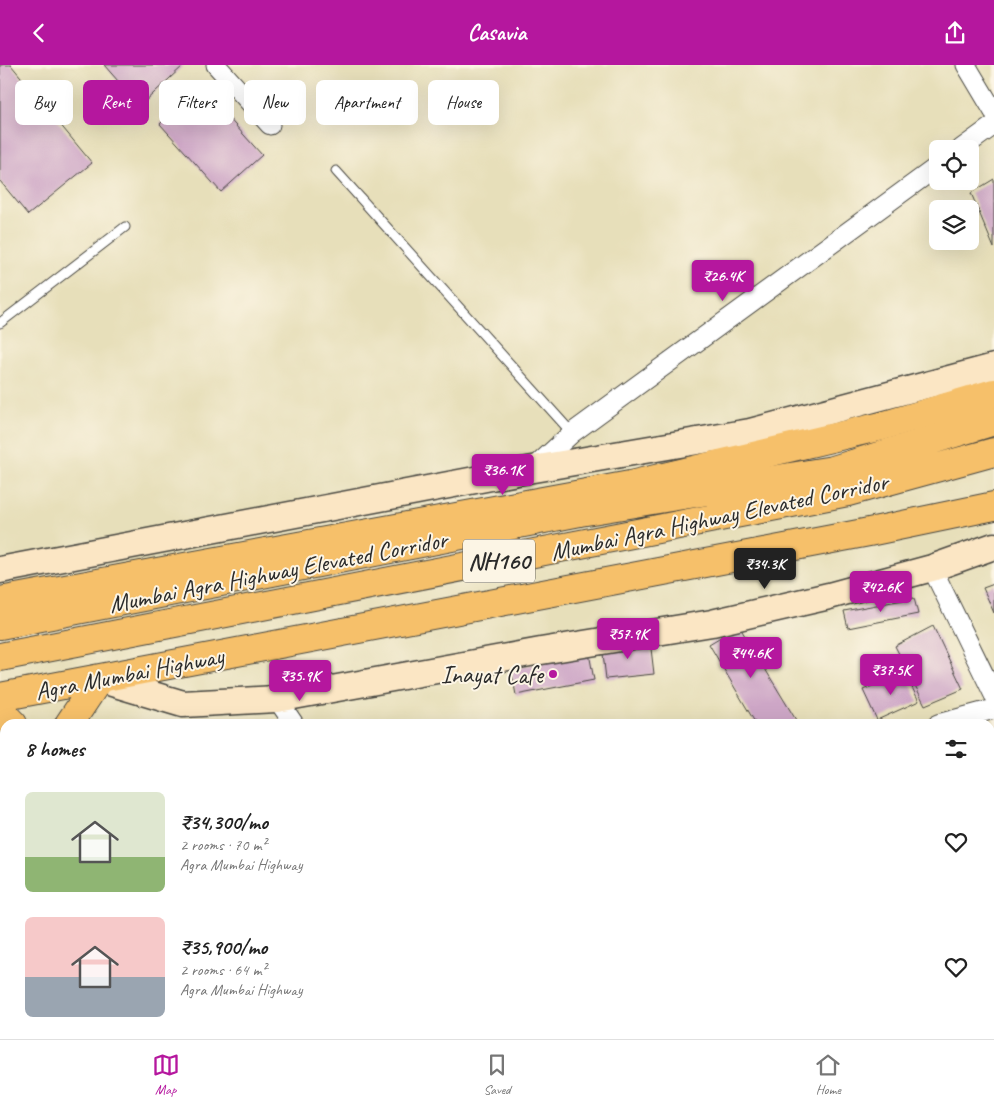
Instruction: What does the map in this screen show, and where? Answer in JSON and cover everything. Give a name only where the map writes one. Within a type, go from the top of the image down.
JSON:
[{"type":"main road","points":[[0,601],[630,485],[882,426],[994,393]]},
{"type":"main road","name":"Mumbai Agra Highway Elevated Corridor","points":[[0,625],[580,512],[833,470],[994,421]]},
{"type":"main road","name":"Mumbai Agra Highway Elevated Corridor","points":[[0,657],[848,492],[994,452]]},
{"type":"main road","name":"Agra Mumbai Highway","points":[[0,697],[869,532],[994,506]]},
{"type":"main road","points":[[72,719],[99,679]]},
{"type":"street","points":[[216,65],[244,96]]},
{"type":"street","points":[[966,65],[994,112]]},
{"type":"street","points":[[973,140],[994,125]]},
{"type":"street","points":[[533,469],[572,433],[929,173]]},
{"type":"street","points":[[0,570],[533,469],[750,432],[994,367]]},
{"type":"street","points":[[99,679],[183,705],[277,699],[541,651],[712,623],[829,596],[932,568],[994,546]]},
{"type":"street","points":[[932,568],[994,695]]},
{"type":"street","points":[[277,699],[291,719]]},
{"type":"street","points":[[957,719],[994,709]]},
{"type":"lane","points":[[336,171],[572,433]]},
{"type":"lane","points":[[0,323],[125,227]]},
{"type":"building","points":[[0,65],[11,65],[23,80],[15,80],[15,125],[61,125],[92,163],[28,215],[0,181]]},
{"type":"building","points":[[104,65],[184,65],[168,80],[159,80],[159,88],[149,98],[149,80],[117,80]]},
{"type":"building","points":[[234,124],[262,155],[221,192],[161,125]]},
{"type":"building","points":[[994,179],[994,248],[979,212],[979,200],[974,200],[971,193],[979,190],[979,188]]},
{"type":"building","points":[[994,584],[994,613],[983,588]]},
{"type":"building","points":[[914,598],[918,614],[848,628],[844,611]]},
{"type":"building","points":[[739,626],[795,719],[753,719],[709,644]]},
{"type":"building","points":[[933,626],[963,689],[925,705],[895,646]]},
{"type":"building","points":[[650,640],[654,674],[606,679],[602,645]]},
{"type":"building","name":"Inayat Cafe","points":[[589,653],[594,680],[516,695],[511,669]]},
{"type":"building","points":[[904,672],[919,701],[877,719],[863,690]]},
{"type":"place","name":"Inayat Cafe","points":[[553,674]]}]
